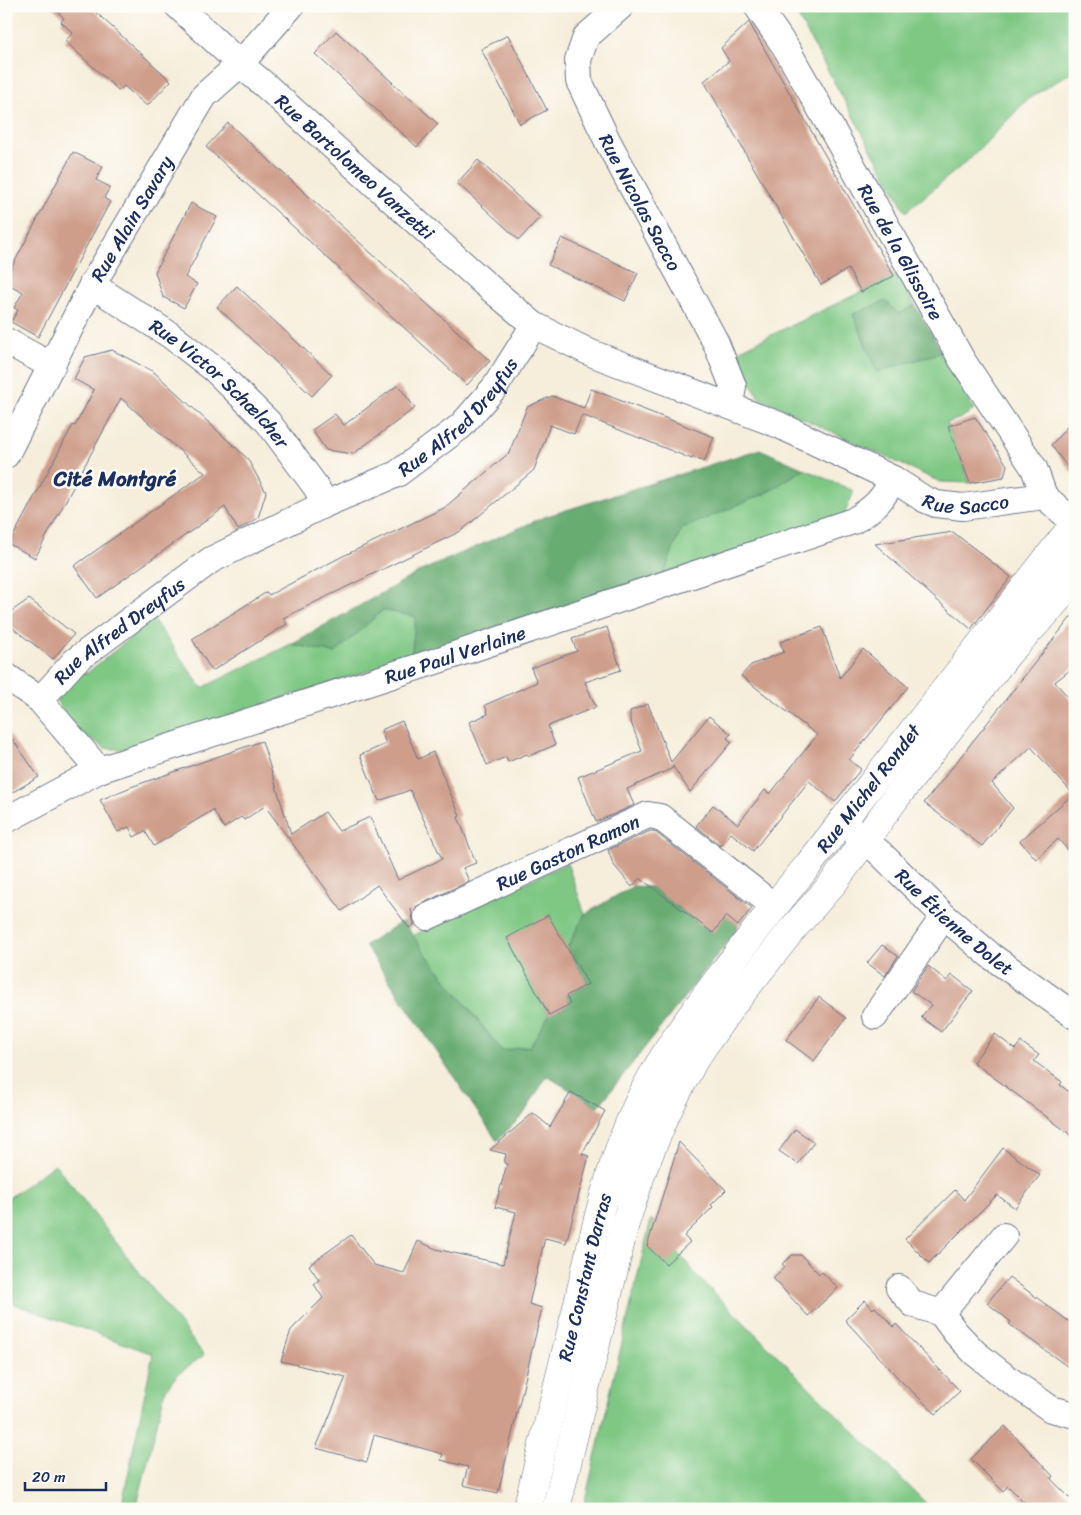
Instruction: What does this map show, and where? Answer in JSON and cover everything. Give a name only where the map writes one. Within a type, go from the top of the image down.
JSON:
[{"type":"main road","name":"Rue Michel Rondet","points":[[694,1060],[730,1008],[791,931],[821,899],[853,830],[1075,523]]},
{"type":"main road","name":"Rue Michel Rondet","points":[[664,1053],[684,1023],[774,906],[853,830],[898,795],[1009,652],[1046,613],[1075,578]]},
{"type":"main road","name":"Rue Constant Darras","points":[[527,1509],[593,1236],[609,1179],[642,1095],[664,1053]]},
{"type":"main road","name":"Rue Constant Darras","points":[[556,1509],[625,1224],[644,1166],[666,1112],[694,1060]]},
{"type":"street","name":"Rue Bartolomeo Vanzetti","points":[[178,6],[484,283],[534,325]]},
{"type":"street","name":"Rue Alain Savary","points":[[6,455],[92,286],[204,96],[240,64],[291,6]]},
{"type":"street","name":"Rue Nicolas Sacco","points":[[621,6],[586,37],[578,60],[580,81],[608,142],[716,343],[733,386],[730,406]]},
{"type":"street","name":"Rue de la Glissoire","points":[[757,6],[786,48],[962,360],[1034,468],[1044,496]]},
{"type":"street","name":"Rue Victor Schœlcher","points":[[92,286],[170,335],[214,369],[268,422],[316,487],[325,504]]},
{"type":"street","points":[[534,325],[591,353],[779,426],[893,479]]},
{"type":"street","name":"Rue Alfred Dreyfus","points":[[40,700],[75,661],[211,560],[325,504],[397,474],[461,426],[495,387],[534,325]]},
{"type":"street","points":[[6,341],[52,366]]},
{"type":"street","name":"Rue Sacco","points":[[893,479],[924,499],[936,504],[950,506],[963,507],[1044,496]]},
{"type":"street","name":"Rue Paul Verlaine","points":[[6,820],[99,770],[436,661],[853,521],[872,509],[886,494],[893,479]]},
{"type":"street","points":[[1044,496],[1075,523]]},
{"type":"street","points":[[542,1509],[614,1210],[625,1171],[656,1100],[686,1047],[713,1006],[1056,571],[1075,559]]},
{"type":"street","points":[[6,676],[40,700],[99,770]]},
{"type":"street","name":"Rue Gaston Ramon","points":[[427,917],[648,815],[660,817],[774,906]]},
{"type":"street","name":"Rue Étienne Dolet","points":[[853,830],[944,916],[991,956],[1075,1016]]},
{"type":"street","points":[[874,1016],[944,916]]},
{"type":"street","points":[[941,1313],[1004,1236]]},
{"type":"street","points":[[898,1288],[913,1304],[941,1313],[956,1333],[975,1353],[1008,1379],[1051,1409],[1074,1418]]},
{"type":"green space","points":[[792,6],[1075,6],[1075,70],[1028,99],[973,156],[906,212]]},
{"type":"green space","points":[[898,274],[915,305],[899,314],[886,301],[853,314],[877,372],[942,352],[974,410],[961,418],[947,423],[970,483],[940,482],[759,398],[734,353]]},
{"type":"green space","points":[[886,301],[899,314],[915,305],[942,352],[877,372],[853,314]]},
{"type":"green space","points":[[760,449],[804,469],[766,493],[681,529],[663,576],[411,657],[416,617],[383,610],[335,653],[291,644],[423,570],[544,517]]},
{"type":"green space","points":[[804,469],[854,491],[843,518],[663,576],[681,529],[766,493]]},
{"type":"green space","points":[[382,610],[416,617],[411,657],[123,750],[105,748],[76,729],[56,700],[81,670],[86,674],[153,619],[202,688],[291,644],[335,653]]},
{"type":"green space","points":[[567,863],[585,914],[567,948],[508,938],[549,1015],[530,1046],[502,1051],[412,936]]},
{"type":"green space","points":[[633,886],[651,887],[712,933],[726,916],[738,926],[734,934],[598,1107],[547,1076],[523,1115],[497,1141],[365,945],[403,921],[425,953],[502,1051],[530,1046],[549,1015],[570,1004],[566,996],[588,984],[567,948],[585,914]]},
{"type":"green space","points":[[55,1164],[204,1355],[177,1375],[165,1391],[136,1509],[121,1509],[153,1354],[6,1301],[6,1200]]},
{"type":"green space","points":[[651,1219],[698,1277],[932,1509],[583,1509]]},
{"type":"building","points":[[51,6],[89,6],[171,81],[147,106],[124,86],[119,91],[65,41],[73,33],[61,22],[64,18]]},
{"type":"building","points":[[749,22],[894,276],[861,292],[848,269],[821,285],[704,81],[729,61],[721,48]]},
{"type":"building","points":[[336,31],[438,124],[417,147],[315,54]]},
{"type":"building","points":[[508,35],[547,110],[520,124],[481,49]]},
{"type":"building","points":[[228,123],[490,361],[467,385],[206,147]]},
{"type":"building","points":[[73,152],[103,167],[96,180],[110,187],[104,198],[110,202],[38,337],[11,322],[18,310],[14,308],[23,292],[6,283],[6,278]]},
{"type":"building","points":[[478,160],[540,217],[519,240],[457,183]]},
{"type":"building","points":[[191,203],[217,217],[185,277],[197,284],[184,308],[163,297],[155,272]]},
{"type":"building","points":[[562,238],[638,273],[625,301],[548,265]]},
{"type":"building","points":[[237,286],[332,375],[312,396],[217,307]]},
{"type":"building","points":[[112,350],[154,372],[247,458],[266,492],[258,518],[238,530],[225,507],[97,598],[74,566],[205,473],[121,398],[35,558],[9,544],[94,390],[74,379],[85,357]]},
{"type":"building","points":[[398,385],[415,408],[353,454],[326,450],[312,430],[335,414],[344,425]]},
{"type":"building","points":[[591,389],[714,437],[704,462],[693,457],[692,459],[582,415],[574,434],[550,425],[534,470],[461,531],[283,618],[287,624],[212,671],[192,639],[267,592],[269,595],[341,557],[444,508],[509,453],[527,407],[552,396],[584,408]]},
{"type":"building","points":[[975,417],[1007,465],[1004,477],[970,483],[948,426]]},
{"type":"building","points":[[1075,418],[1075,477],[1051,445]]},
{"type":"building","points":[[953,532],[1011,577],[971,629],[875,544]]},
{"type":"building","points":[[29,599],[74,634],[53,659],[6,623],[6,615]]},
{"type":"building","points":[[1075,612],[1075,666],[1055,682],[1075,705],[1075,858],[1058,839],[1036,859],[1020,841],[1073,794],[1031,747],[992,783],[1013,808],[982,846],[924,803]]},
{"type":"building","points":[[607,627],[621,670],[585,682],[596,707],[548,726],[555,745],[529,756],[527,754],[508,762],[506,757],[487,765],[469,722],[488,714],[485,705],[537,682],[531,668],[577,651],[572,639]]},
{"type":"building","points":[[822,627],[840,678],[863,649],[908,687],[849,760],[861,769],[835,802],[809,781],[753,851],[731,833],[721,846],[696,826],[713,805],[738,824],[765,790],[770,794],[817,735],[741,676],[751,665],[784,652],[780,642]]},
{"type":"building","points":[[648,704],[671,762],[709,716],[731,734],[727,738],[732,742],[690,792],[672,765],[673,768],[627,789],[634,805],[596,822],[578,777],[642,751],[630,720],[630,711]]},
{"type":"building","points":[[402,721],[418,759],[433,752],[460,816],[458,817],[476,863],[463,868],[469,881],[411,909],[414,925],[409,928],[377,885],[342,911],[265,806],[244,820],[241,817],[224,828],[213,810],[154,846],[145,831],[134,837],[129,827],[118,832],[100,800],[131,787],[262,741],[291,834],[325,812],[339,831],[370,817],[398,880],[442,859],[410,790],[379,801],[360,755],[386,744],[381,730]]},
{"type":"building","points":[[6,730],[39,777],[6,796]]},
{"type":"building","points":[[650,831],[654,831],[752,908],[738,926],[726,916],[713,933],[640,878],[632,887],[613,864],[608,850]]},
{"type":"building","points":[[548,915],[588,984],[566,996],[570,1004],[549,1015],[507,938]]},
{"type":"building","points":[[882,945],[898,956],[885,976],[867,963]]},
{"type":"building","points":[[928,966],[947,981],[952,975],[973,991],[941,1032],[921,1017],[931,1005],[911,991]]},
{"type":"building","points":[[819,997],[846,1018],[814,1061],[786,1040]]},
{"type":"building","points":[[995,1034],[1015,1049],[1021,1042],[1039,1055],[1034,1061],[1062,1082],[1060,1085],[1075,1096],[1075,1138],[973,1062]]},
{"type":"building","points":[[571,1092],[605,1111],[582,1154],[589,1156],[566,1243],[545,1238],[529,1304],[542,1308],[498,1493],[463,1485],[468,1467],[441,1460],[443,1454],[374,1435],[367,1462],[316,1448],[346,1377],[281,1361],[291,1330],[323,1298],[314,1284],[319,1280],[309,1265],[351,1235],[374,1265],[404,1273],[418,1241],[436,1249],[503,1264],[516,1212],[495,1207],[507,1164],[504,1163],[506,1154],[490,1150],[533,1113],[550,1127]]},
{"type":"building","points":[[795,1129],[814,1142],[798,1164],[779,1151]]},
{"type":"building","points":[[679,1142],[726,1190],[711,1205],[713,1207],[684,1236],[690,1242],[666,1264],[647,1246]]},
{"type":"building","points":[[1003,1148],[1040,1175],[1015,1208],[997,1195],[929,1263],[905,1239],[955,1190],[964,1200]]},
{"type":"building","points":[[792,1255],[801,1255],[819,1274],[822,1272],[838,1288],[808,1316],[773,1278],[785,1267],[782,1264]]},
{"type":"building","points":[[1009,1277],[1075,1326],[1075,1372],[1009,1324],[1011,1322],[987,1303]]},
{"type":"building","points":[[865,1300],[873,1309],[875,1307],[894,1327],[896,1324],[960,1391],[936,1414],[901,1381],[845,1320]]},
{"type":"building","points":[[1005,1426],[1053,1476],[1051,1479],[1075,1503],[1075,1509],[1031,1509],[1008,1486],[1003,1491],[971,1459]]},
{"type":"district","name":"Cité Montgré","points":[[115,479]]}]
